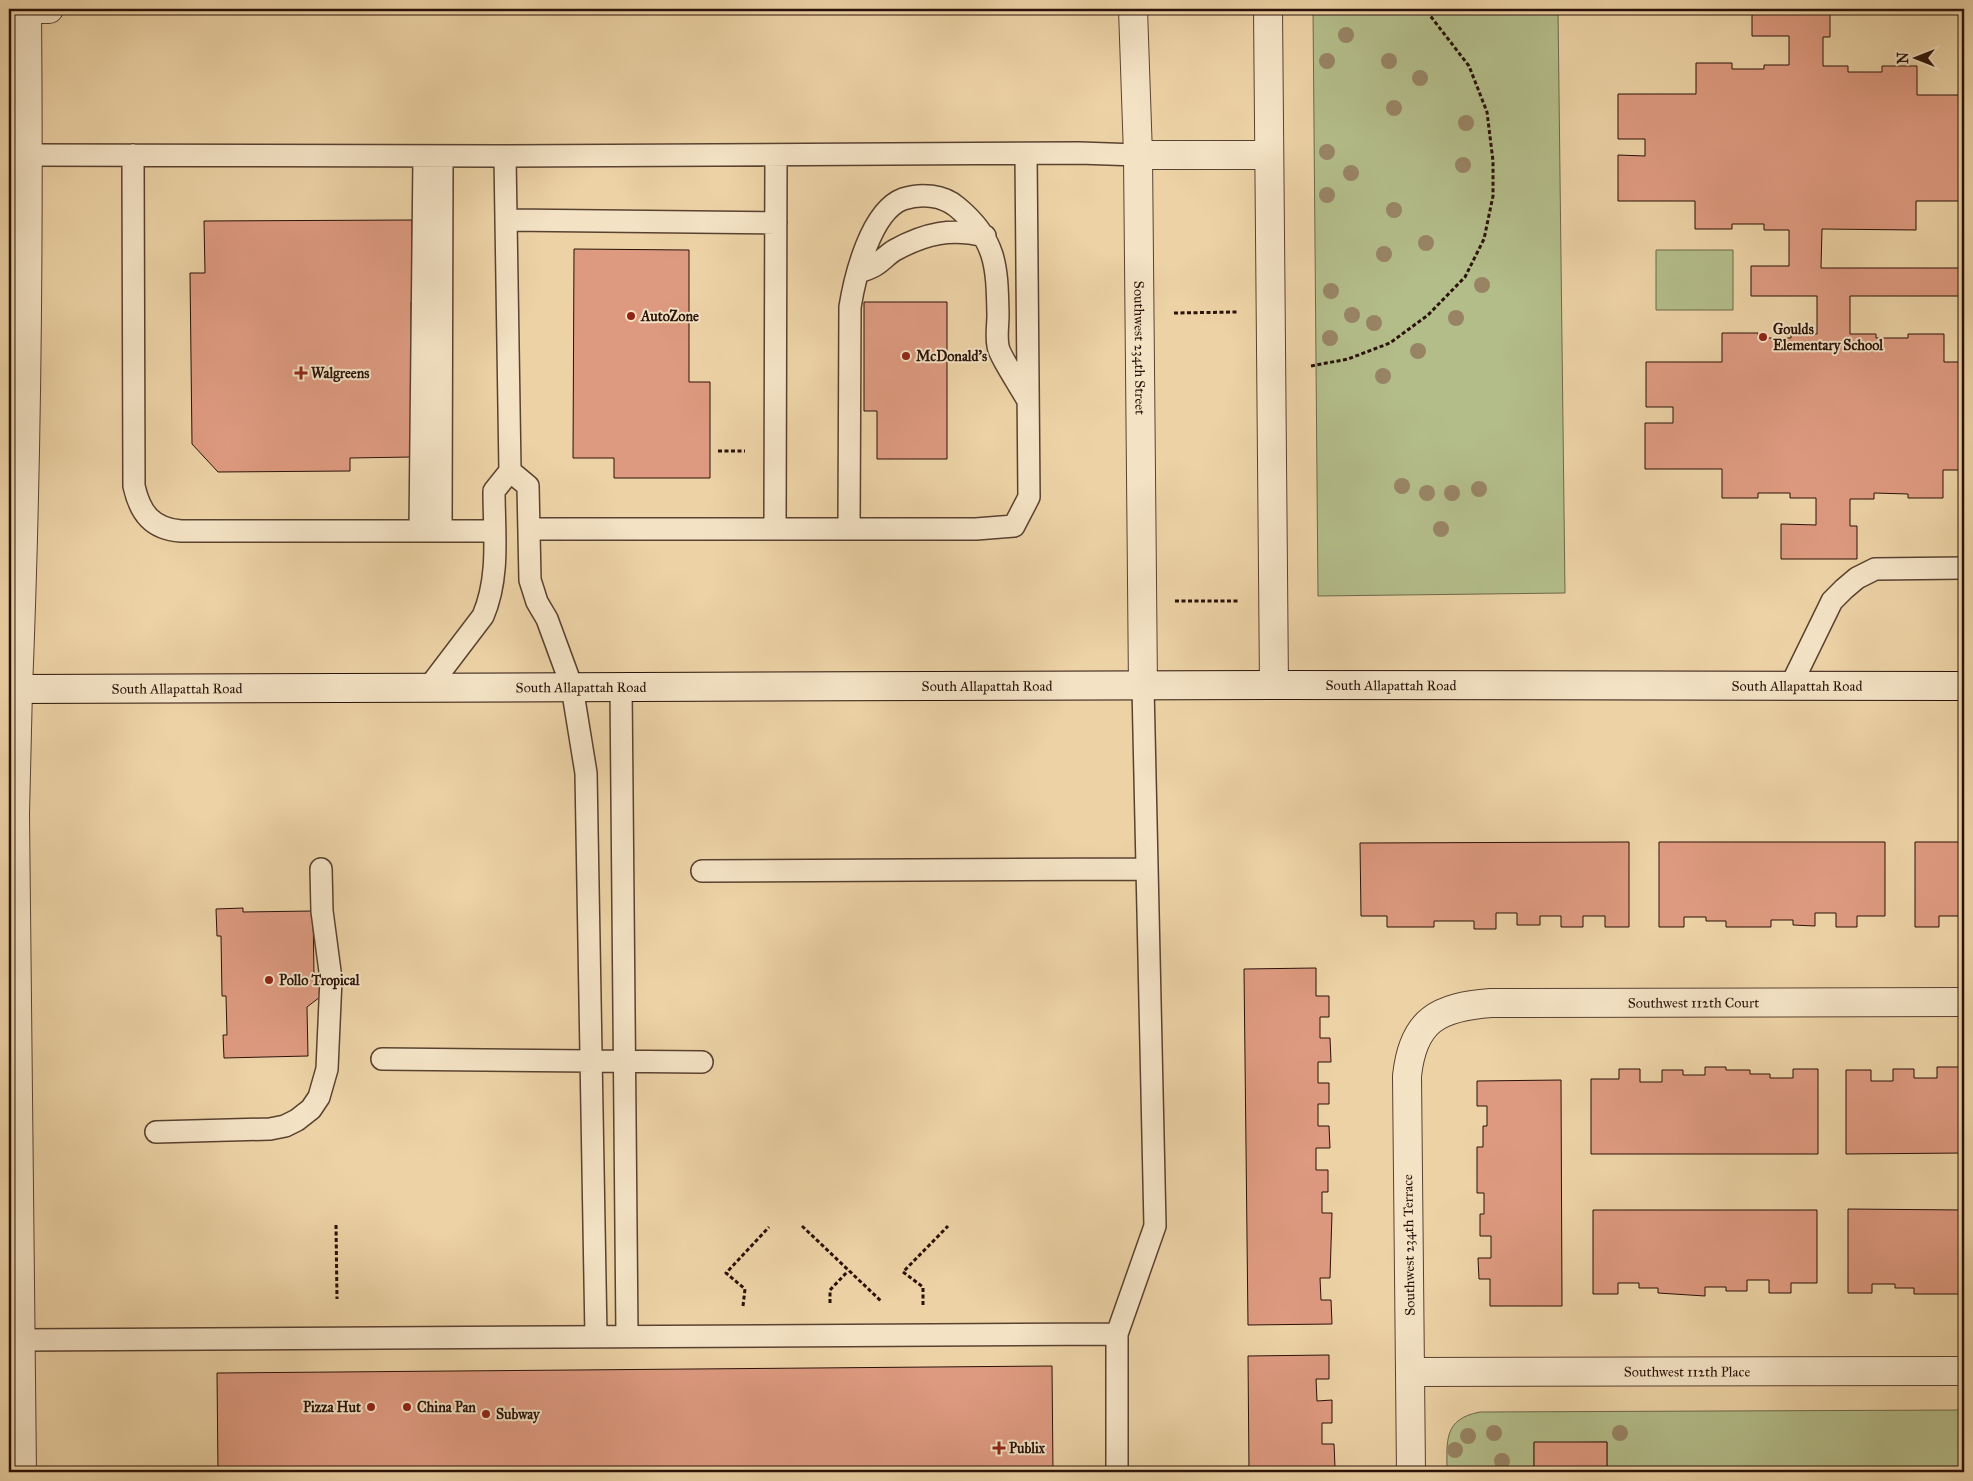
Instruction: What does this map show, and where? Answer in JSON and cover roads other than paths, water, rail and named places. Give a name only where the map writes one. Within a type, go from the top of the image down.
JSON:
[{"type":"street","points":[[22,1472],[16,814],[13,689],[22,583],[28,155],[27,9],[49,9]]},
{"type":"street","name":"Southwest 234th Street","points":[[1133,9],[1138,155],[1143,687]]},
{"type":"street","points":[[1268,9],[1274,685]]},
{"type":"street","points":[[1138,155],[1269,155]]},
{"type":"street","name":"South Allapattah Road","points":[[13,689],[1143,687],[1274,685],[1964,686]]},
{"type":"street","name":"Southwest 112th Court","points":[[1426,1022],[1454,1008],[1491,1003],[1964,1002]]},
{"type":"street","name":"Southwest 234th Terrace","points":[[1411,1472],[1407,1076],[1409,1059],[1426,1022]]},
{"type":"street","name":"Southwest 112th Place","points":[[1411,1372],[1964,1371]]},
{"type":"lane","points":[[28,155],[505,156],[1079,153],[1138,155]]},
{"type":"lane","points":[[529,528],[976,528],[1014,526],[1030,497],[1026,154]]},
{"type":"lane","points":[[133,155],[133,474],[137,498],[146,515],[154,523],[171,530],[494,531]]},
{"type":"lane","points":[[775,528],[776,155]]},
{"type":"lane","points":[[433,156],[441,530]]},
{"type":"lane","points":[[420,531],[433,156]]},
{"type":"lane","points":[[429,687],[483,616],[489,602],[494,570],[494,490],[510,471],[505,156]]},
{"type":"lane","points":[[849,528],[850,308],[853,288],[867,244],[882,215],[903,199],[933,196],[952,202],[966,214],[985,236],[991,248],[997,278],[998,347],[1028,401]]},
{"type":"lane","points":[[506,220],[776,223]]},
{"type":"lane","points":[[859,272],[876,265],[896,250],[930,236],[945,232],[966,232],[985,236]]},
{"type":"lane","points":[[510,471],[528,486],[530,580],[533,592],[547,619],[572,687],[586,773],[596,1337]]},
{"type":"lane","points":[[1790,687],[1832,601],[1857,578],[1875,569],[1964,568]]},
{"type":"lane","points":[[621,687],[627,1336]]},
{"type":"lane","points":[[1116,1472],[1116,1334],[1154,1226],[1147,869],[1143,771],[1143,687]]},
{"type":"lane","points":[[156,1132],[270,1129],[285,1126],[297,1120],[311,1109],[319,1097],[327,1069],[331,979],[322,911],[321,869]]},
{"type":"lane","points":[[702,871],[1147,869]]},
{"type":"lane","points":[[382,1058],[702,1062]]},
{"type":"lane","points":[[21,1340],[1116,1334]]},
{"type":"place","name":"AutoZone","points":[[631,316]]},
{"type":"place","name":"Goulds Elementary School","points":[[1763,337]]},
{"type":"place","name":"McDonald's","points":[[906,356]]},
{"type":"place","name":"Walgreens","points":[[301,373]]},
{"type":"place","name":"Pollo Tropical","points":[[269,980]]},
{"type":"place","name":"Pizza Hut","points":[[371,1407]]},
{"type":"place","name":"China Pan","points":[[407,1407]]},
{"type":"place","name":"Subway","points":[[486,1414]]},
{"type":"place","name":"Publix","points":[[999,1448]]}]
